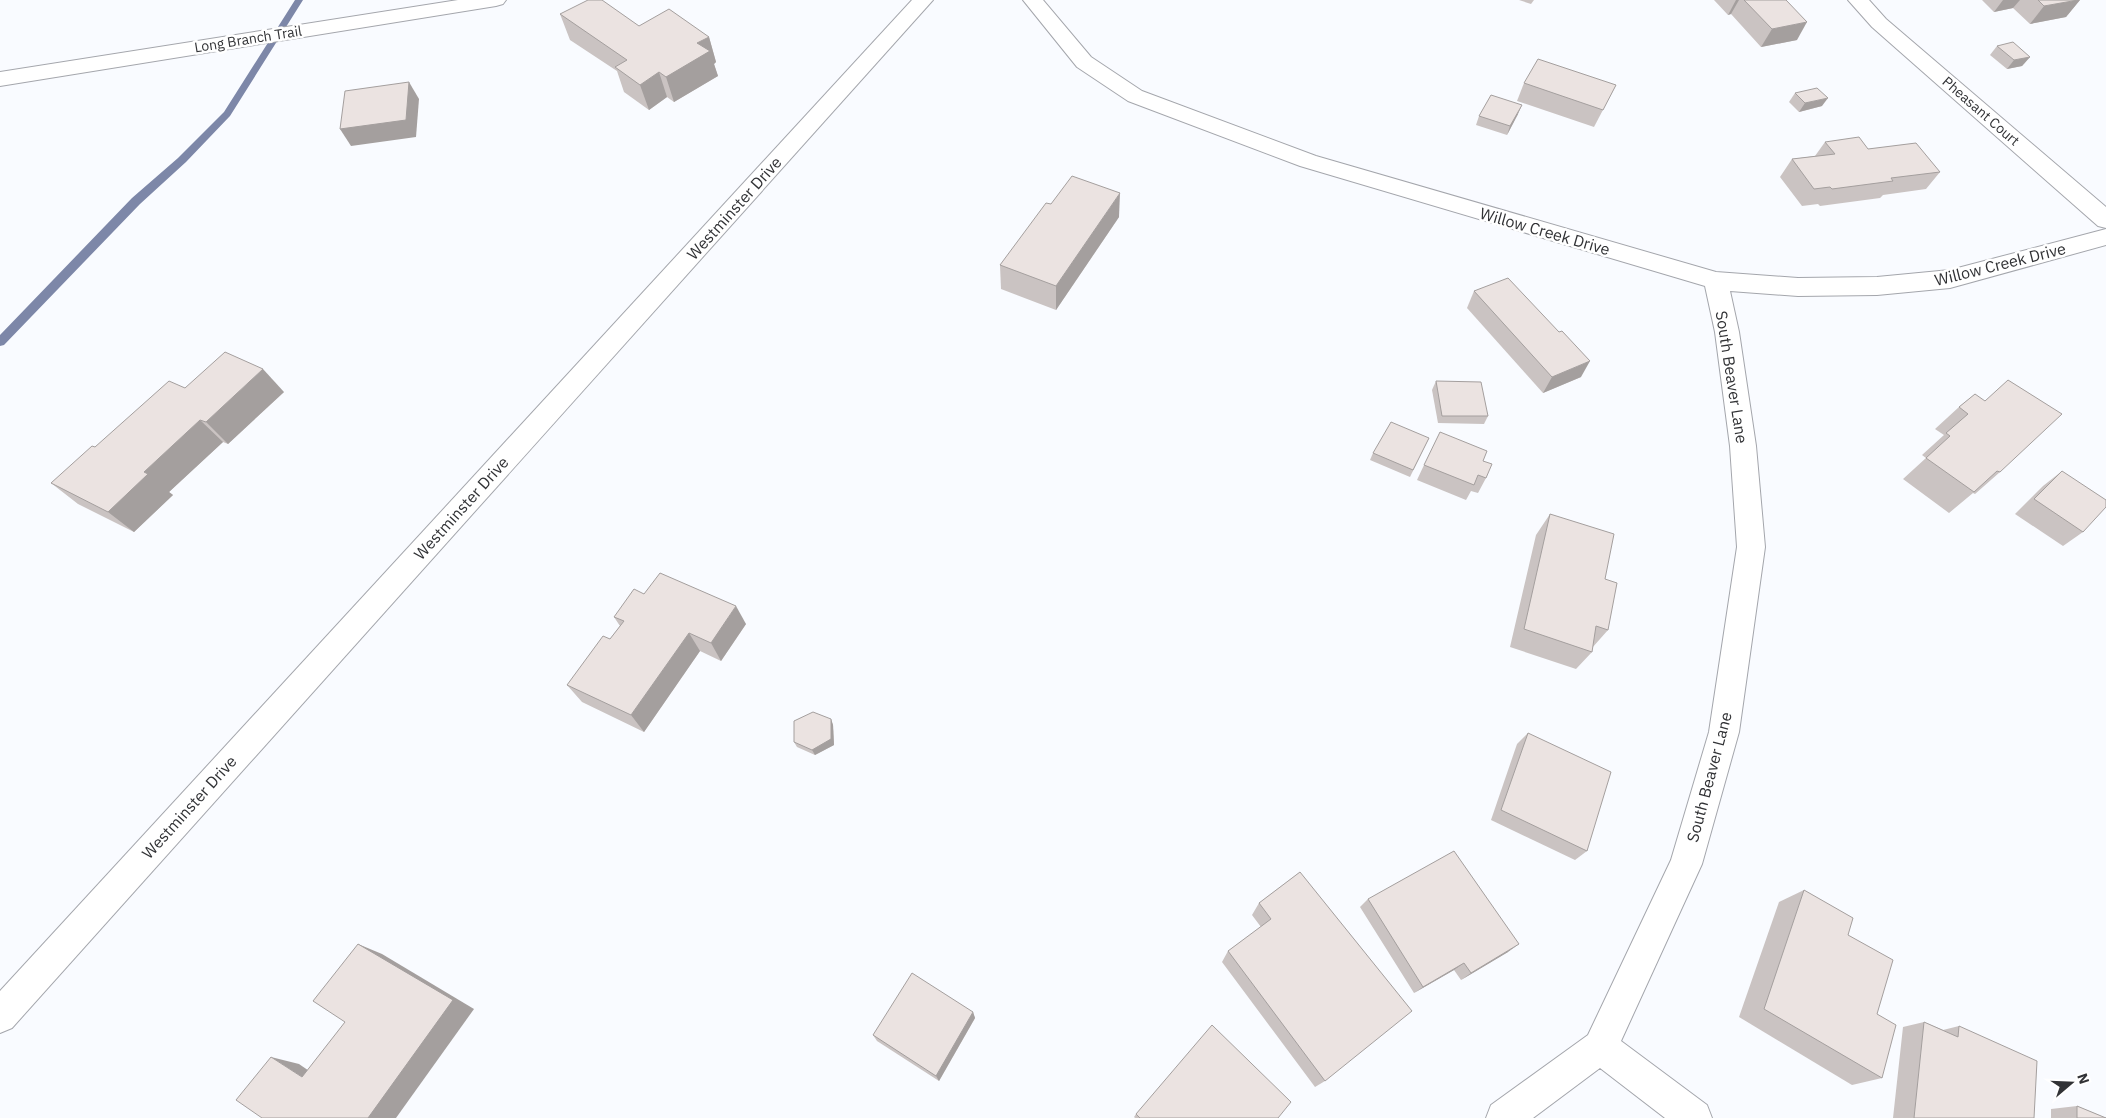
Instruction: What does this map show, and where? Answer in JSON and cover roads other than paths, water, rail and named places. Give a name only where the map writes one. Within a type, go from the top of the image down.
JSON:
[{"type":"street","name":"Long Branch Trail","points":[[0,79],[496,0]]},
{"type":"street","name":"Westminster Drive","points":[[0,1016],[923,0]]},
{"type":"street","name":"Willow Creek Drive","points":[[1033,0],[1084,62],[1135,96],[1308,161],[1716,282],[1798,287],[1877,286],[1950,279],[2106,237]]},
{"type":"street","name":"Pheasant Court","points":[[1858,0],[1880,23],[2106,220]]},
{"type":"street","name":"South Beaver Lane","points":[[1504,1118],[1600,1047],[1686,864],[1726,722],[1751,547],[1743,446],[1727,332],[1716,282]]},
{"type":"street","points":[[1600,1047],[1694,1118]]},
{"type":"waterway","points":[[0,342],[136,201],[182,160],[227,114],[299,0]]}]
